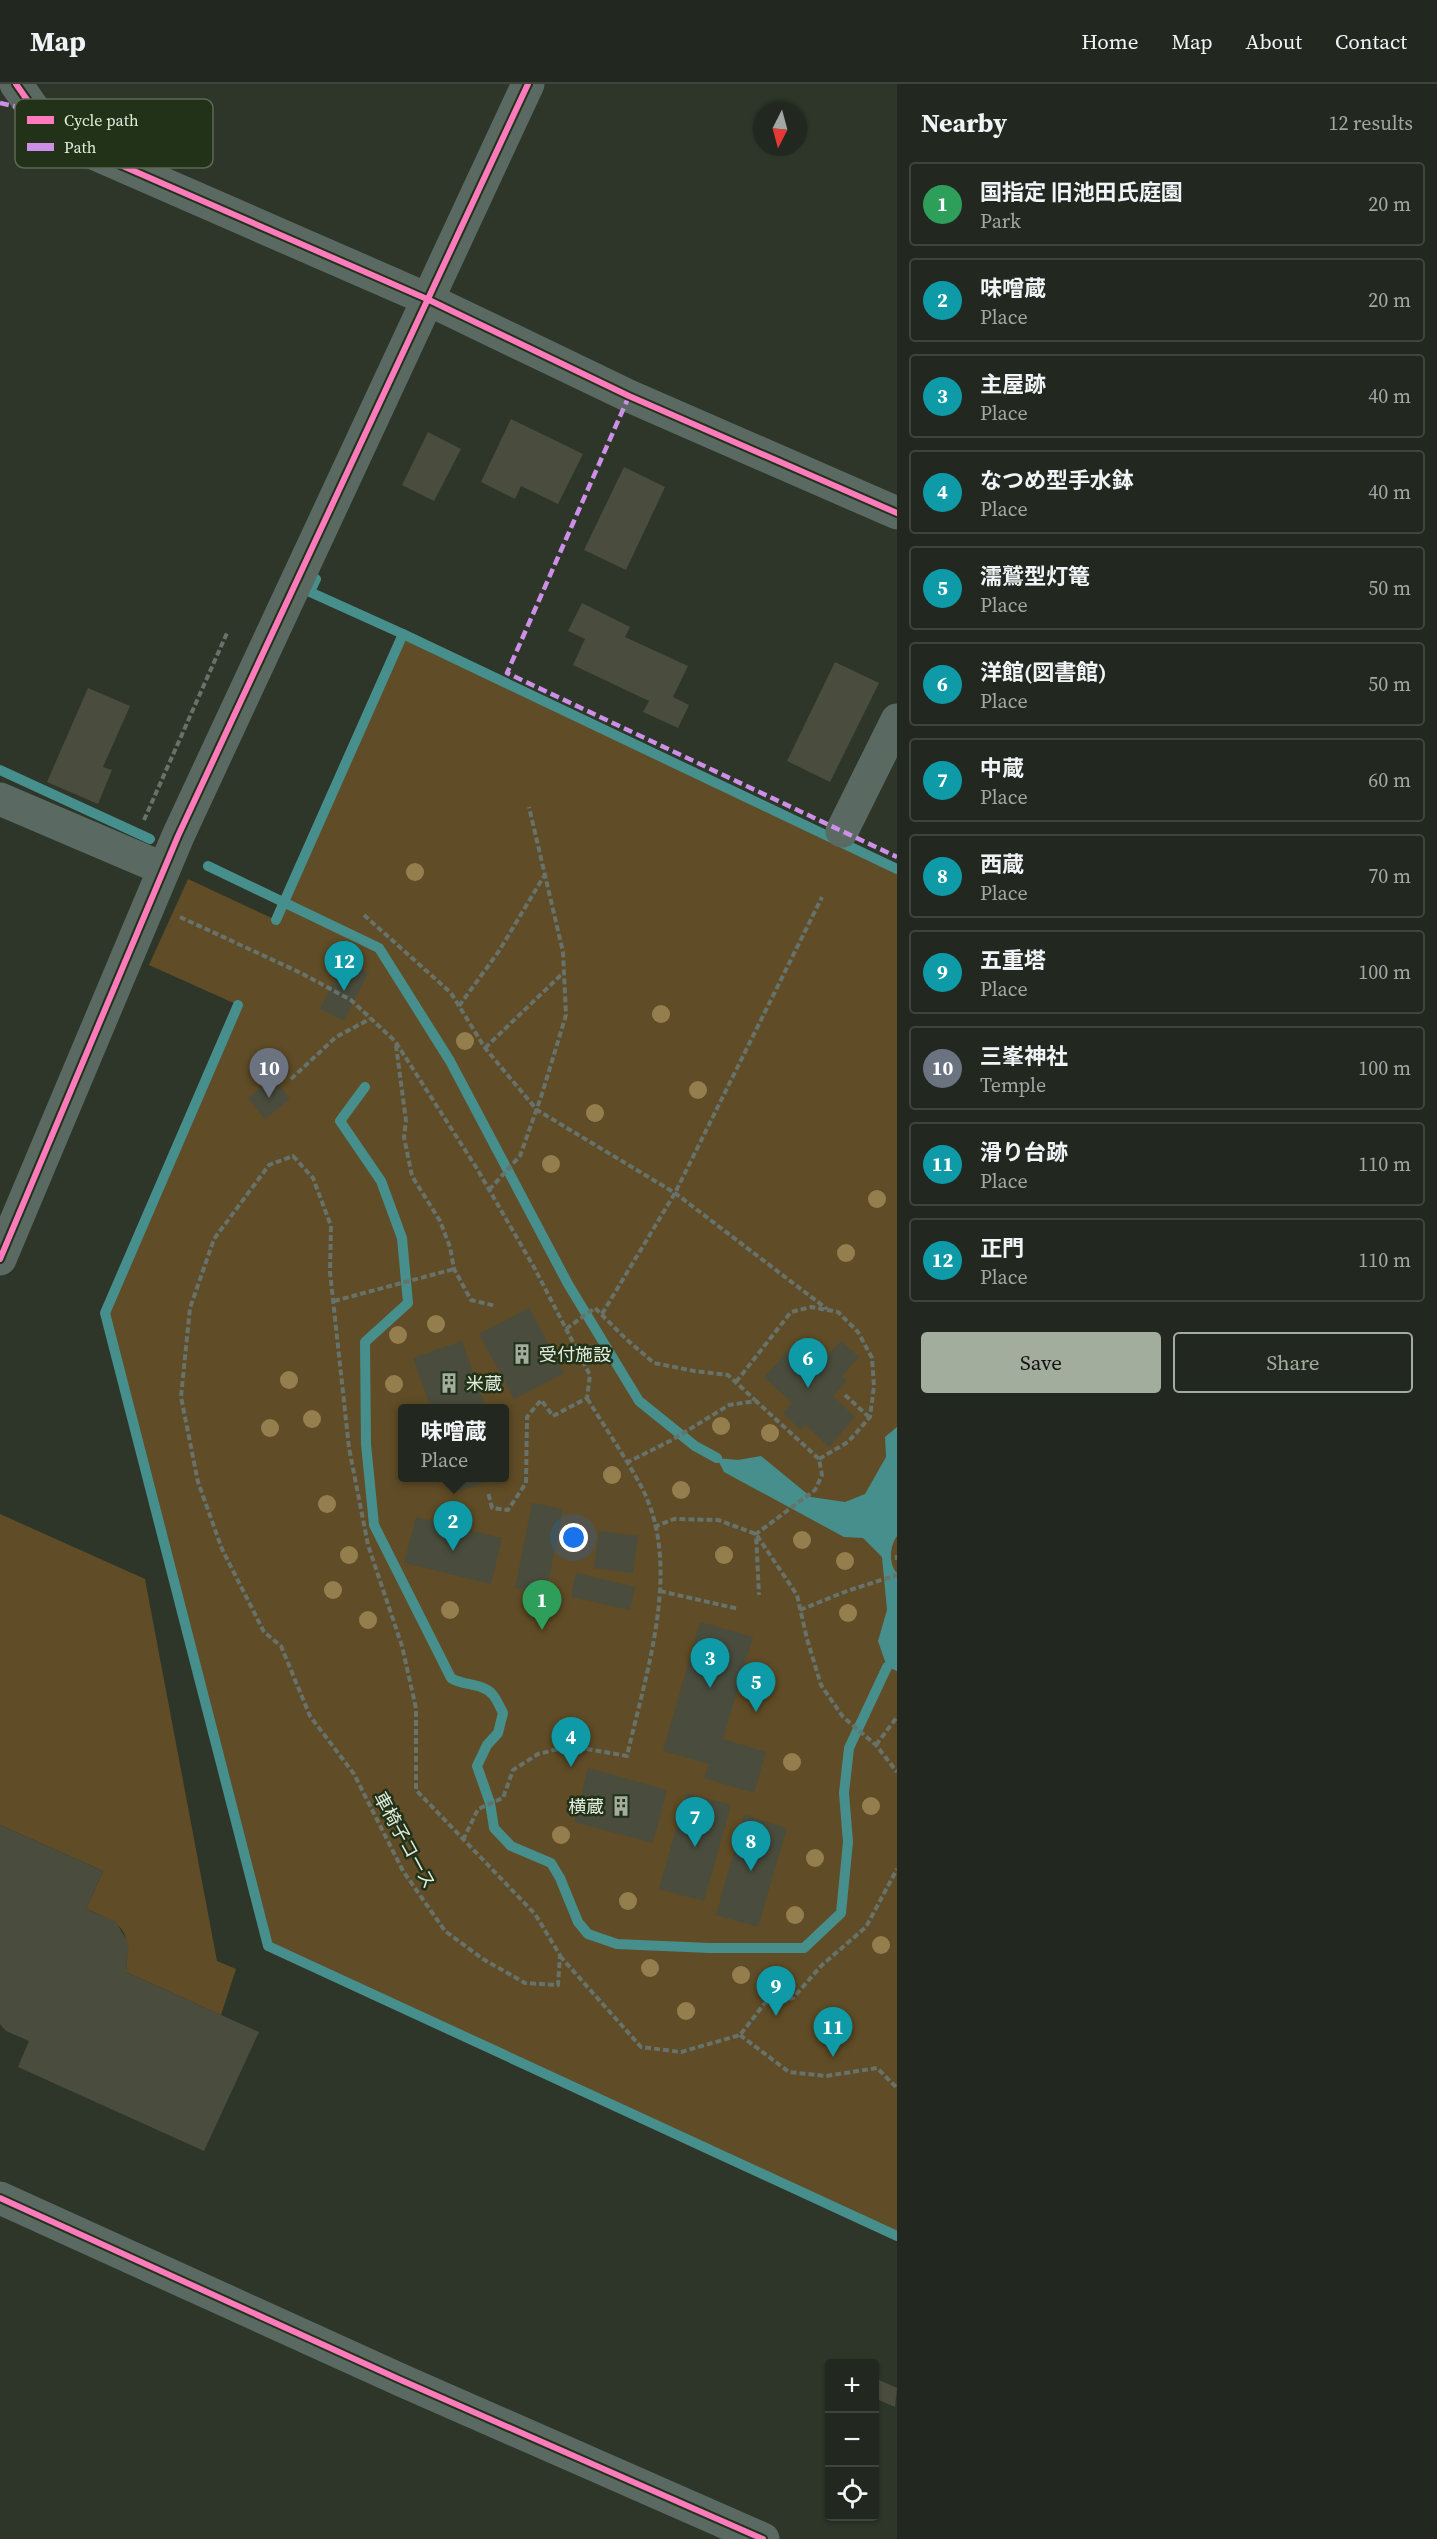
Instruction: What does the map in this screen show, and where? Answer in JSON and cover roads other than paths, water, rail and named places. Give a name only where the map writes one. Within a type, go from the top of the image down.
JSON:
[{"type":"street","points":[[16,84],[27,99]]},
{"type":"street","points":[[0,1259],[164,869],[528,84]]},
{"type":"street","points":[[127,168],[427,299],[629,396],[897,513]]},
{"type":"street","points":[[842,831],[897,720]]},
{"type":"street","points":[[0,799],[164,869]]},
{"type":"street","points":[[0,2198],[402,2382],[763,2539]]},
{"type":"water","points":[[897,1427],[897,1536],[891,1554],[892,1565],[897,1573],[897,1671],[887,1667],[878,1641],[887,1610],[882,1557],[863,1538],[844,1537],[724,1472],[717,1458],[738,1460],[761,1456],[811,1497],[845,1502],[865,1494],[886,1457],[885,1437]]},
{"type":"waterway","points":[[276,920],[403,634],[310,592],[316,579]]},
{"type":"waterway","points":[[403,634],[897,869]]},
{"type":"waterway","points":[[0,770],[150,839]]},
{"type":"waterway","points":[[208,866],[379,948],[450,1061],[568,1284],[639,1401],[695,1446],[717,1458]]},
{"type":"waterway","points":[[238,1005],[105,1313],[268,1946],[897,2236]]},
{"type":"waterway","points":[[365,1087],[340,1121],[381,1181],[402,1238],[408,1303],[365,1342],[366,1444],[374,1525],[451,1678],[489,1691],[503,1713],[498,1733],[487,1745],[477,1766],[490,1803],[494,1828],[511,1846],[551,1863],[560,1878],[578,1922],[588,1934],[617,1944],[709,1948],[804,1948],[841,1913],[848,1842],[844,1793],[849,1748],[887,1667]]},
{"type":"place","name":"正門","points":[[344,991]]},
{"type":"place","name":"三峯神社","points":[[269,1098]]},
{"type":"place","name":"受付施設","points":[[522,1354]]},
{"type":"place","name":"米蔵","points":[[449,1383]]},
{"type":"place","name":"洋館(図書館)","points":[[808,1388]]},
{"type":"place","name":"味噌蔵","points":[[453,1551]]},
{"type":"place","name":"国指定 旧池田氏庭園","points":[[542,1630]]},
{"type":"place","name":"主屋跡","points":[[710,1688]]},
{"type":"place","name":"濡鷲型灯篭","points":[[756,1712]]},
{"type":"place","name":"なつめ型手水鉢","points":[[571,1767]]},
{"type":"place","name":"横蔵","points":[[621,1806]]},
{"type":"place","name":"中蔵","points":[[695,1847]]},
{"type":"place","name":"西蔵","points":[[751,1871]]},
{"type":"place","name":"五重塔","points":[[776,2016]]},
{"type":"place","name":"滑り台跡","points":[[833,2057]]}]
